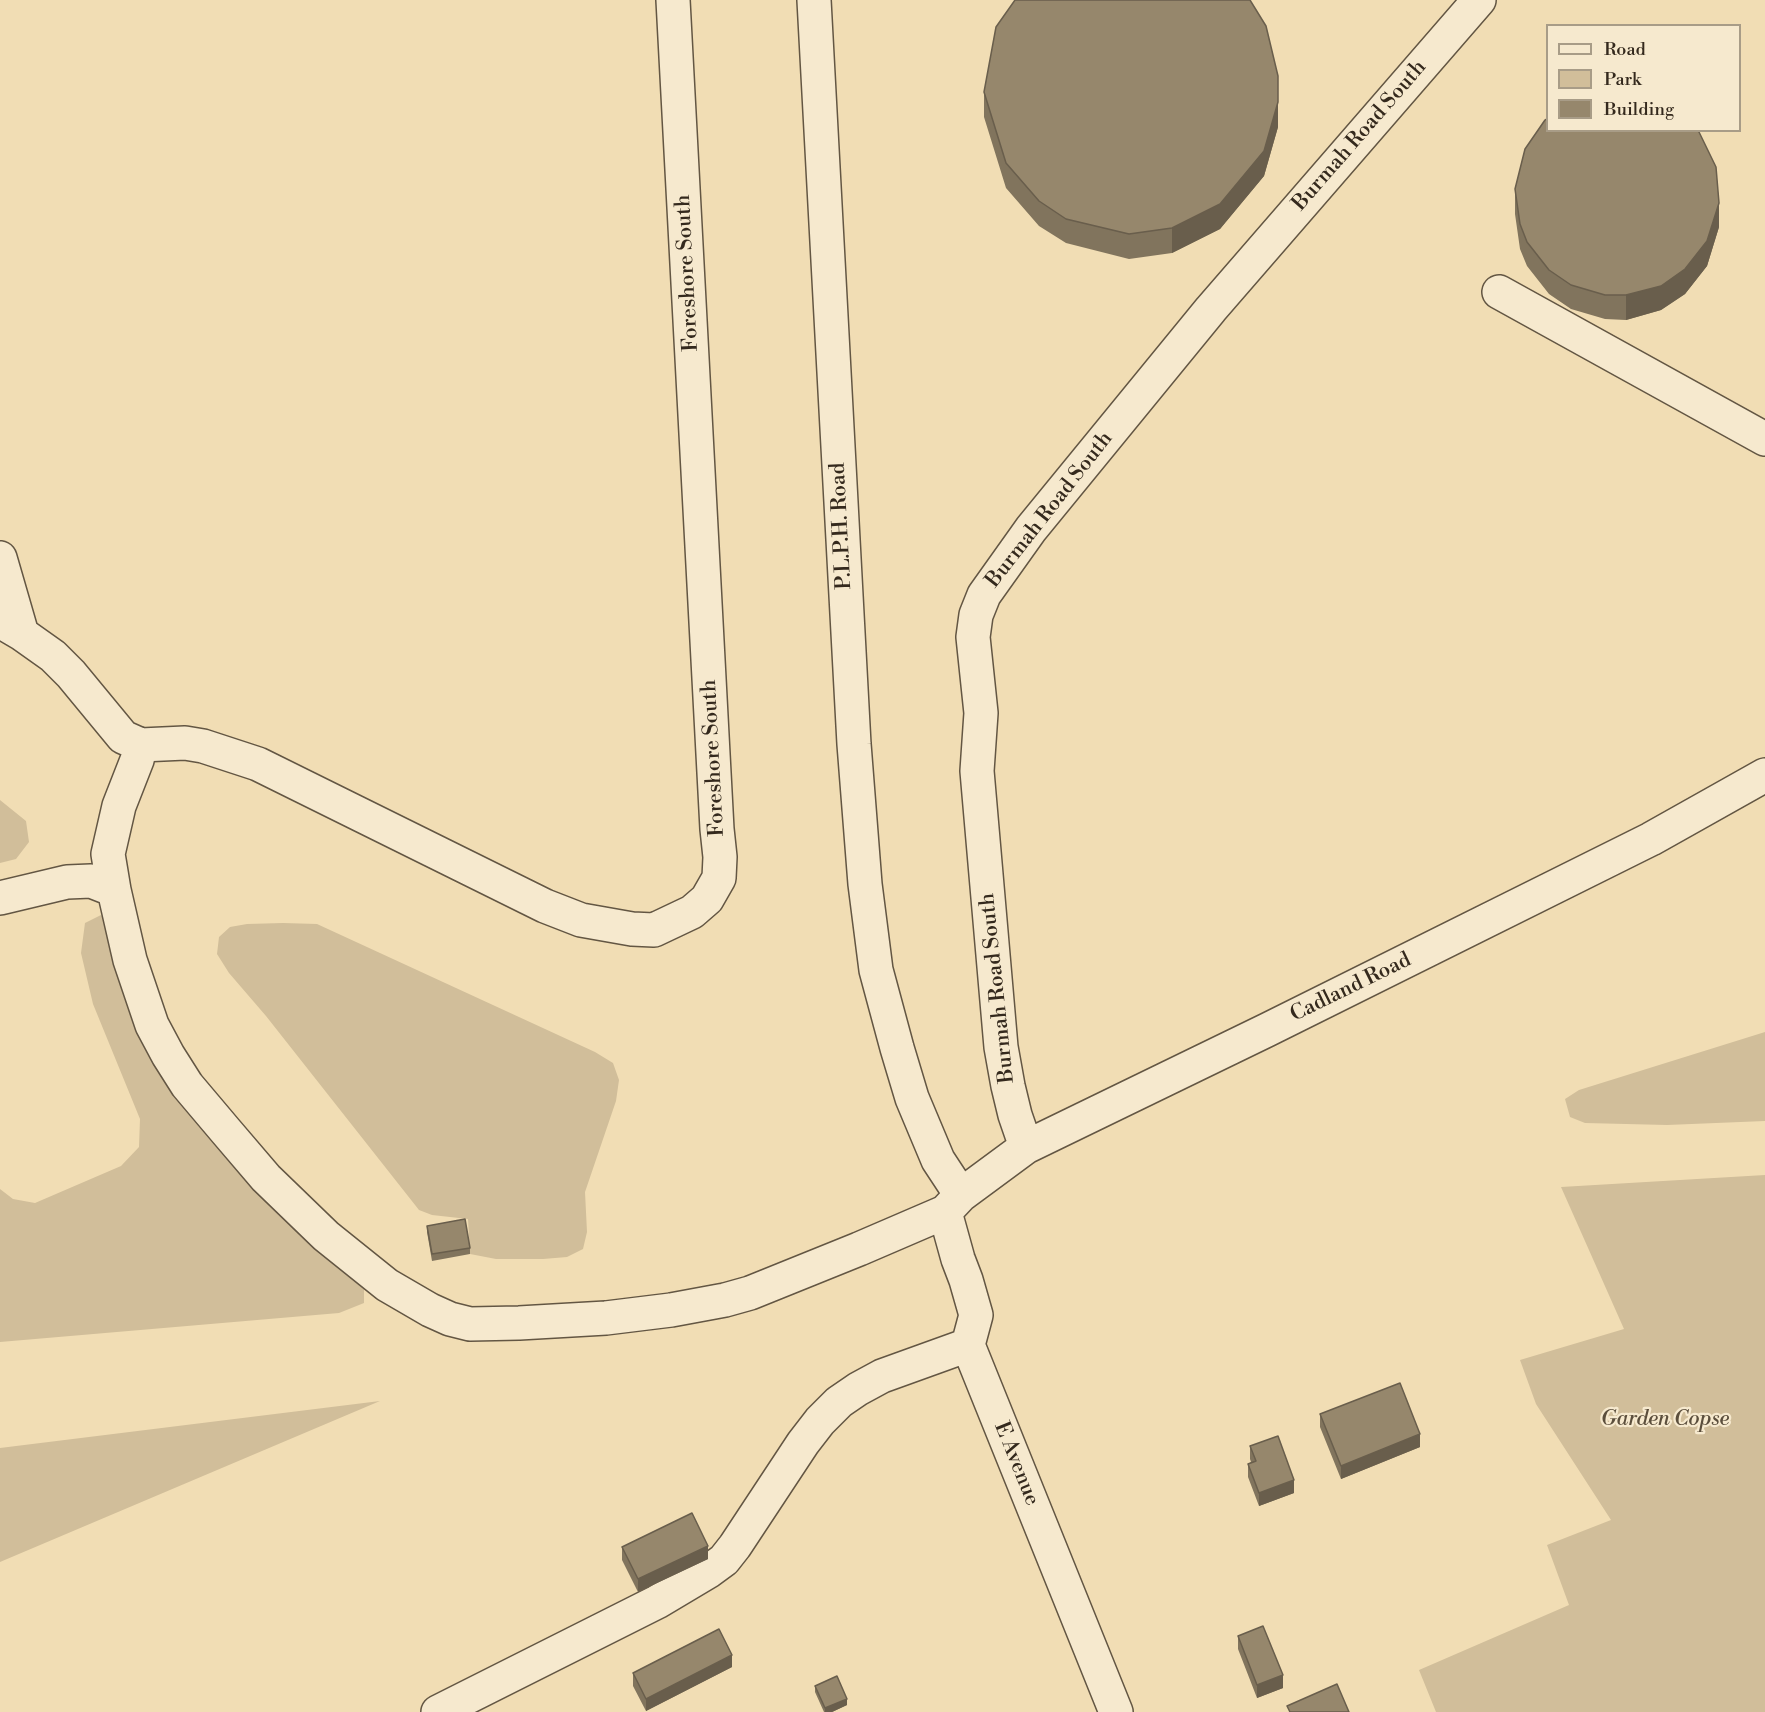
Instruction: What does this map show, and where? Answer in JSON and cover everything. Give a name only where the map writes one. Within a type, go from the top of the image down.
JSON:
[{"type":"lane","name":"Foreshore South","points":[[141,745],[185,743],[203,746],[258,764],[545,906],[581,920],[632,929],[654,930],[692,912],[707,899],[719,878],[720,856],[673,0]]},
{"type":"lane","name":"P.L.P.H. Road","points":[[814,0],[852,720],[864,884],[876,970],[897,1048],[912,1098],[938,1160],[953,1204]]},
{"type":"lane","name":"Burmah Road South","points":[[1026,1147],[1015,1115],[1001,1047],[977,771],[981,713],[973,637],[976,615],[984,596],[1031,529],[1211,309],[1479,0]]},
{"type":"lane","points":[[1499,292],[1765,440]]},
{"type":"lane","points":[[0,558],[11,628],[53,656],[71,674],[123,737],[141,745]]},
{"type":"lane","name":"Cadland Road","points":[[141,745],[119,806],[108,854],[130,960],[152,1025],[168,1055],[187,1084],[266,1178],[326,1236],[387,1285],[430,1310],[450,1319],[470,1324],[606,1318],[725,1300],[750,1293],[859,1249],[953,1204],[1026,1147],[1641,845],[1765,775]]},
{"type":"lane","points":[[0,898],[67,882],[91,881],[114,890]]},
{"type":"lane","points":[[438,1712],[657,1602],[709,1571],[724,1560],[735,1546],[803,1443],[839,1402],[882,1376],[968,1345],[976,1315],[958,1259],[953,1204]]},
{"type":"lane","name":"E Avenue","points":[[968,1345],[1116,1712]]},
{"type":"green space","points":[[0,800],[26,821],[29,842],[16,859],[0,863]]},
{"type":"green space","points":[[101,915],[114,929],[163,1061],[364,1282],[364,1303],[339,1313],[0,1342],[0,1189],[13,1199],[35,1203],[121,1166],[139,1147],[140,1119],[93,1004],[81,953],[85,923]]},
{"type":"green space","points":[[283,923],[317,924],[595,1052],[613,1063],[619,1080],[616,1101],[585,1192],[587,1232],[583,1249],[567,1257],[543,1259],[496,1259],[470,1254],[468,1219],[432,1215],[419,1210],[266,1016],[229,973],[217,954],[219,937],[230,927]]},
{"type":"green space","points":[[1765,1032],[1765,1121],[1667,1125],[1585,1123],[1570,1117],[1565,1099],[1579,1090]]},
{"type":"green space","name":"Garden Copse","points":[[1765,1175],[1765,1712],[1436,1712],[1419,1670],[1569,1605],[1547,1545],[1611,1520],[1536,1404],[1520,1360],[1624,1329],[1561,1187]]},
{"type":"green space","points":[[380,1401],[0,1562],[0,1448]]},
{"type":"building","points":[[1015,0],[1250,0],[1266,26],[1278,76],[1278,102],[1264,151],[1220,204],[1172,228],[1129,234],[1066,219],[1039,201],[1006,163],[984,92],[996,27]]},
{"type":"building","points":[[1545,120],[1546,132],[1699,132],[1716,167],[1719,203],[1707,241],[1685,269],[1661,286],[1626,295],[1605,295],[1571,285],[1549,270],[1527,242],[1520,224],[1515,189],[1525,149]]},
{"type":"building","points":[[465,1219],[470,1248],[432,1254],[427,1226]]},
{"type":"building","points":[[1400,1383],[1420,1434],[1341,1466],[1320,1414]]},
{"type":"building","points":[[1278,1436],[1294,1480],[1259,1493],[1248,1464],[1256,1461],[1250,1446]]},
{"type":"building","points":[[692,1513],[708,1546],[638,1579],[622,1547]]},
{"type":"building","points":[[1263,1626],[1283,1675],[1257,1685],[1238,1636]]},
{"type":"building","points":[[719,1629],[732,1655],[646,1699],[633,1673]]},
{"type":"building","points":[[837,1676],[847,1699],[825,1708],[815,1686]]},
{"type":"building","points":[[1337,1684],[1349,1712],[1290,1712],[1287,1706]]}]
